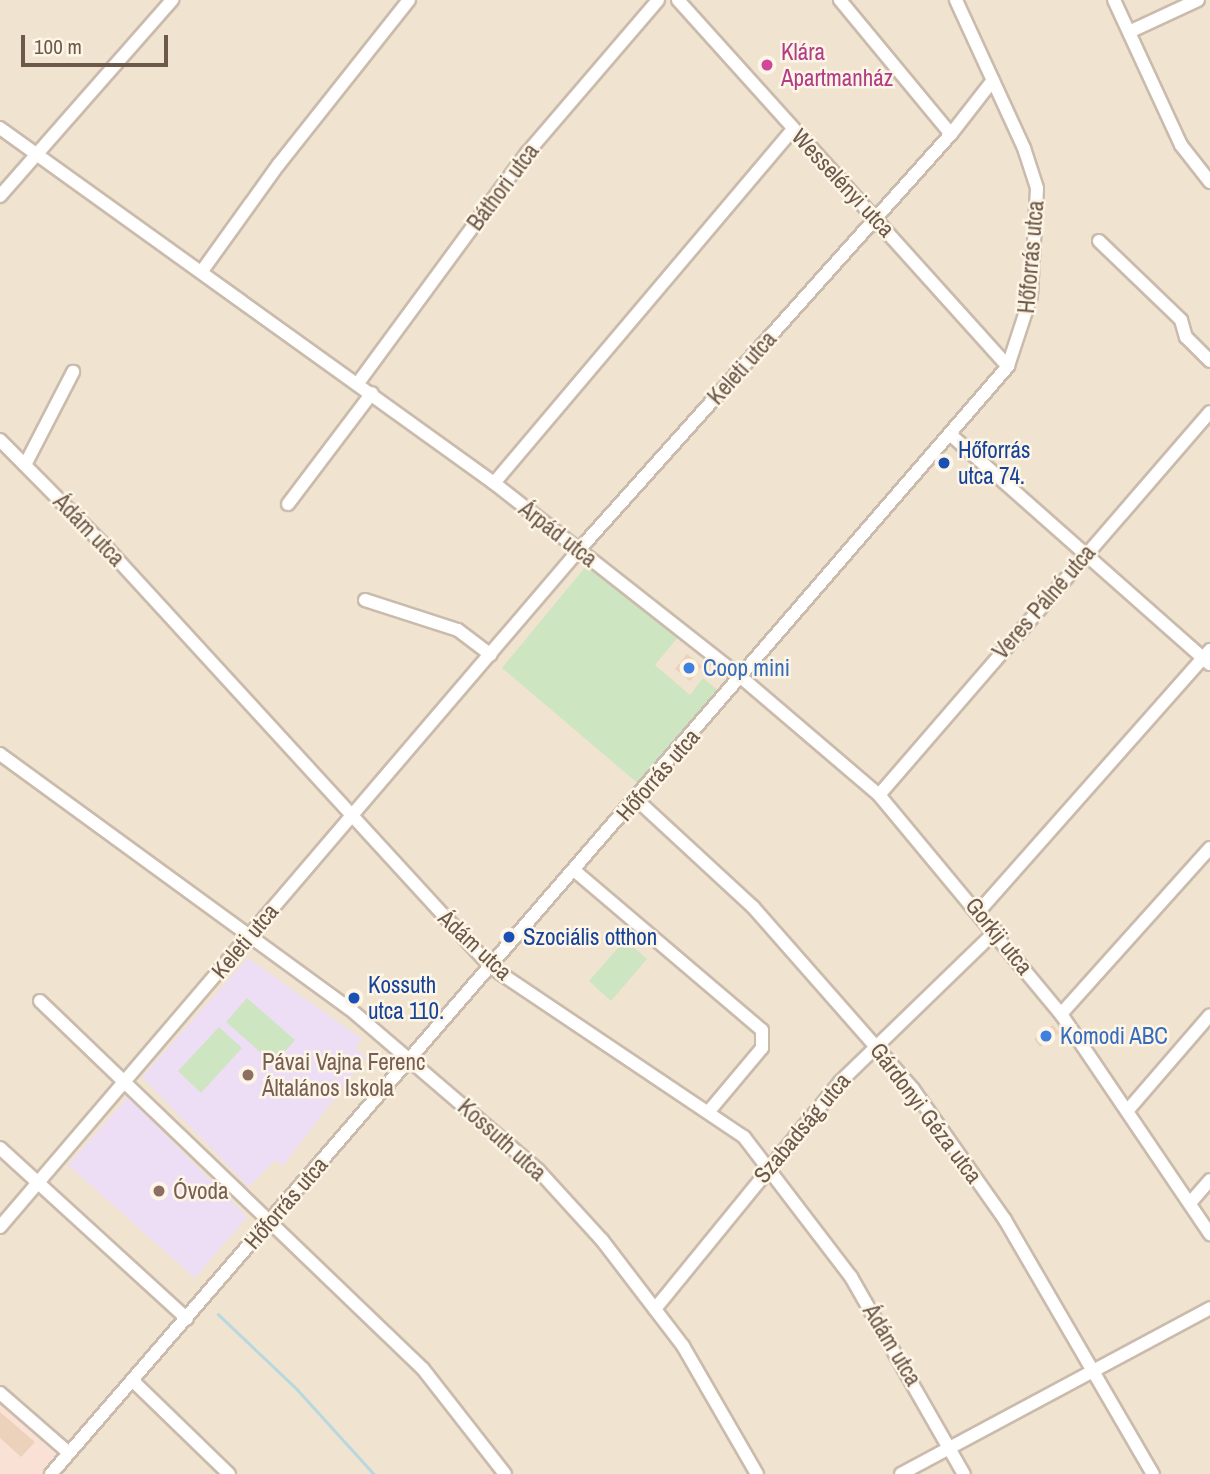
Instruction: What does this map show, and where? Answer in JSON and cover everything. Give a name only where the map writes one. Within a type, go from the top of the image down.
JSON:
[{"type":"street","points":[[0,196],[172,0]]},
{"type":"street","points":[[202,271],[279,164],[409,0]]},
{"type":"street","name":"Báthori utca","points":[[359,383],[527,153],[658,0]]},
{"type":"street","name":"Wesselényi utca","points":[[678,0],[793,129],[877,217],[1008,366]]},
{"type":"street","points":[[840,0],[951,134]]},
{"type":"street","name":"Hőforrás utca","points":[[51,1474],[952,436],[1008,366],[1027,317],[1038,205],[1030,162],[956,0]]},
{"type":"street","points":[[1114,0],[1177,137],[1204,166],[1210,182]]},
{"type":"street","points":[[1129,32],[1198,0]]},
{"type":"street","name":"Keleti utca","points":[[0,1227],[579,551],[951,134],[993,80]]},
{"type":"street","name":"Árpád utca","points":[[0,128],[359,383],[494,483],[742,678]]},
{"type":"street","points":[[494,483],[793,129]]},
{"type":"street","points":[[1099,241],[1181,320],[1186,337],[1210,361]]},
{"type":"street","points":[[25,465],[73,372]]},
{"type":"street","points":[[288,504],[372,393]]},
{"type":"street","name":"Veres Pálné utca","points":[[879,795],[1210,412]]},
{"type":"street","points":[[952,436],[1208,657],[980,910]]},
{"type":"street","name":"Ádám utca","points":[[0,440],[491,967],[737,1130],[851,1277],[952,1448],[964,1474]]},
{"type":"street","points":[[365,600],[458,630],[491,655]]},
{"type":"street","name":"Gorkij utca","points":[[742,678],[879,795],[980,910],[1061,1014],[1210,1234]]},
{"type":"street","name":"Kossuth utca","points":[[0,754],[411,1059],[538,1171],[602,1240],[683,1346],[757,1474]]},
{"type":"street","name":"Gárdonyi Géza utca","points":[[637,800],[753,907],[876,1045],[1005,1220],[1153,1474]]},
{"type":"street","points":[[1061,1014],[1210,848]]},
{"type":"street","points":[[575,871],[762,1030],[762,1048],[710,1110]]},
{"type":"street","name":"Szabadság utca","points":[[655,1309],[767,1167],[876,1045],[996,931]]},
{"type":"street","points":[[40,1001],[423,1369],[505,1474]]},
{"type":"street","points":[[1128,1110],[1210,1015]]},
{"type":"street","points":[[0,1148],[187,1319]]},
{"type":"street","points":[[1190,1203],[1210,1180]]},
{"type":"street","points":[[901,1474],[1093,1368],[1210,1308]]},
{"type":"street","points":[[132,1380],[229,1474]]},
{"type":"street","points":[[0,1393],[69,1453]]},
{"type":"shaded area","points":[[0,0],[1210,0],[1210,1474],[40,1474],[58,1455],[0,1404]]},
{"type":"shaded area","name":"Pávai Vajna Ferenc Általános Iskola","points":[[248,958],[362,1039],[355,1048],[366,1057],[283,1166],[275,1160],[249,1187],[142,1077]]},
{"type":"shaded area","name":"Óvoda","points":[[128,1097],[247,1217],[195,1278],[68,1165]]},
{"type":"shaded area","points":[[0,1404],[58,1456],[40,1474],[0,1474]]},
{"type":"green space","points":[[587,565],[679,636],[655,665],[690,695],[703,678],[721,693],[641,786],[502,668]]},
{"type":"green space","points":[[625,940],[647,959],[611,1001],[589,981]]},
{"type":"green space","points":[[247,998],[295,1040],[274,1064],[226,1022]]},
{"type":"green space","points":[[219,1027],[242,1048],[201,1093],[178,1071]]},
{"type":"building","name":"Coop mini","points":[[687,654],[702,666],[690,681],[675,669]]},
{"type":"building","name":"Komodi ABC","points":[[1053,1025],[1059,1033],[1040,1047],[1034,1039]]},
{"type":"building","points":[[0,1412],[35,1442],[21,1457],[0,1438]]},
{"type":"waterway","points":[[218,1314],[297,1389],[374,1474]]},
{"type":"place","name":"Klára Apartmanház","points":[[767,65]]},
{"type":"place","name":"Hőforrás utca 74.","points":[[944,463]]},
{"type":"place","name":"Coop mini","points":[[689,668]]},
{"type":"place","name":"Szociális otthon","points":[[509,937]]},
{"type":"place","name":"Kossuth utca 110.","points":[[354,998]]},
{"type":"place","name":"Komodi ABC","points":[[1046,1036]]},
{"type":"place","name":"Pávai Vajna Ferenc Általános Iskola","points":[[248,1075]]},
{"type":"place","name":"Óvoda","points":[[159,1191]]}]
